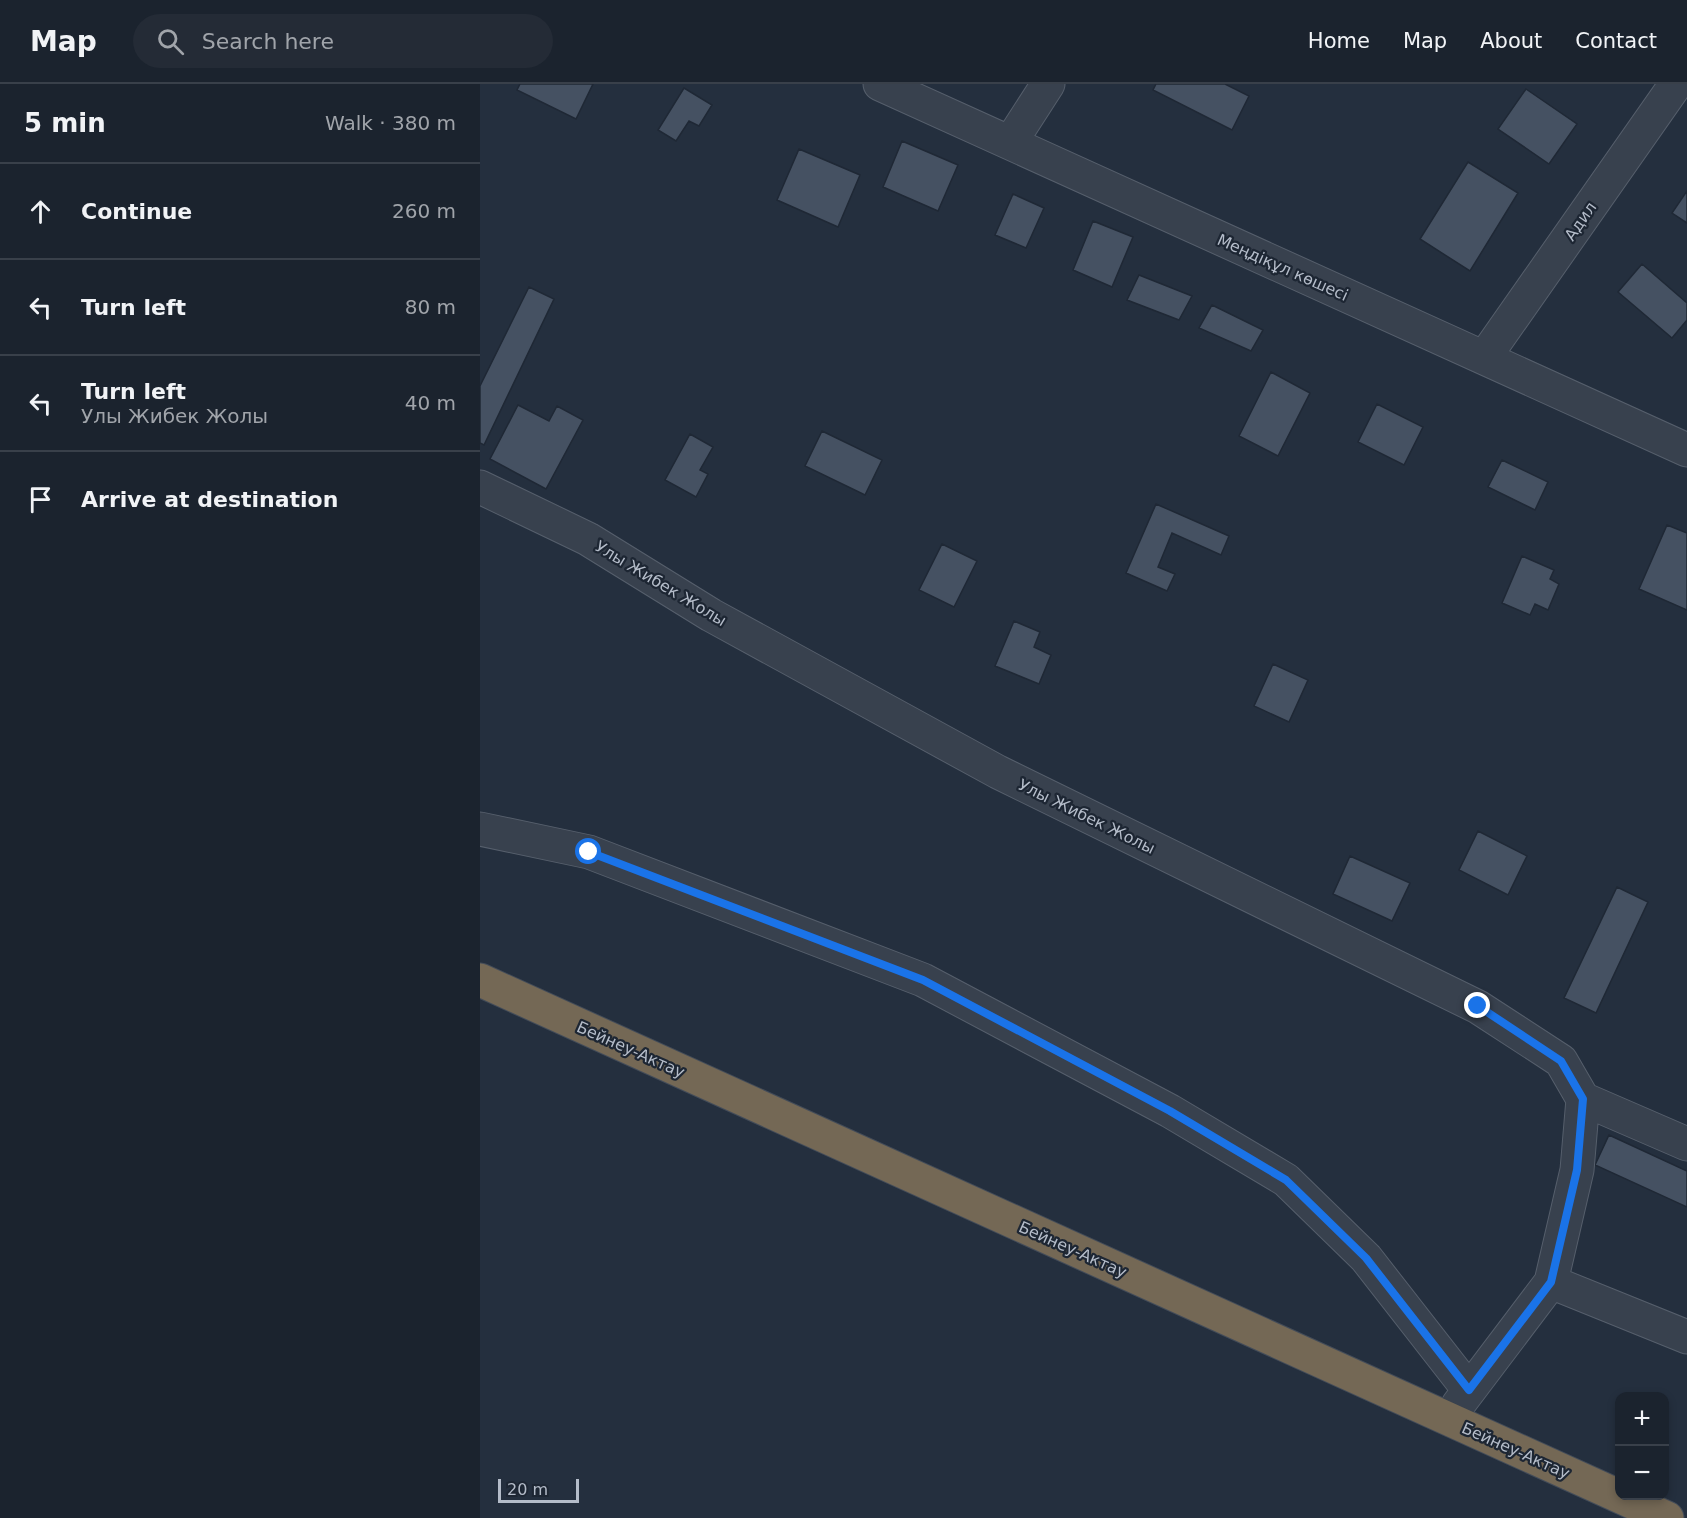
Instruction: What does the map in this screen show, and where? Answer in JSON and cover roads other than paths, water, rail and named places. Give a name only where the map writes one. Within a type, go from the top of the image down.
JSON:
[{"type":"highway","name":"Бейнеу-Актау","points":[[480,980],[1667,1518]]},
{"type":"street","name":"Меңдіқұл көшесі","points":[[880,84],[1687,450]]},
{"type":"street","points":[[1010,143],[1048,84]]},
{"type":"street","name":"Адил","points":[[1484,358],[1676,84]]},
{"type":"street","name":"Улы Жибек Жолы","points":[[480,487],[588,539],[711,615],[998,772],[1478,1006],[1561,1061],[1583,1099]]},
{"type":"street","points":[[480,829],[589,852],[923,980],[1170,1111],[1286,1180],[1366,1258],[1469,1390]]},
{"type":"street","points":[[1447,1419],[1551,1282],[1577,1170],[1583,1099],[1687,1144]]},
{"type":"street","points":[[1551,1282],[1687,1336]]}]
